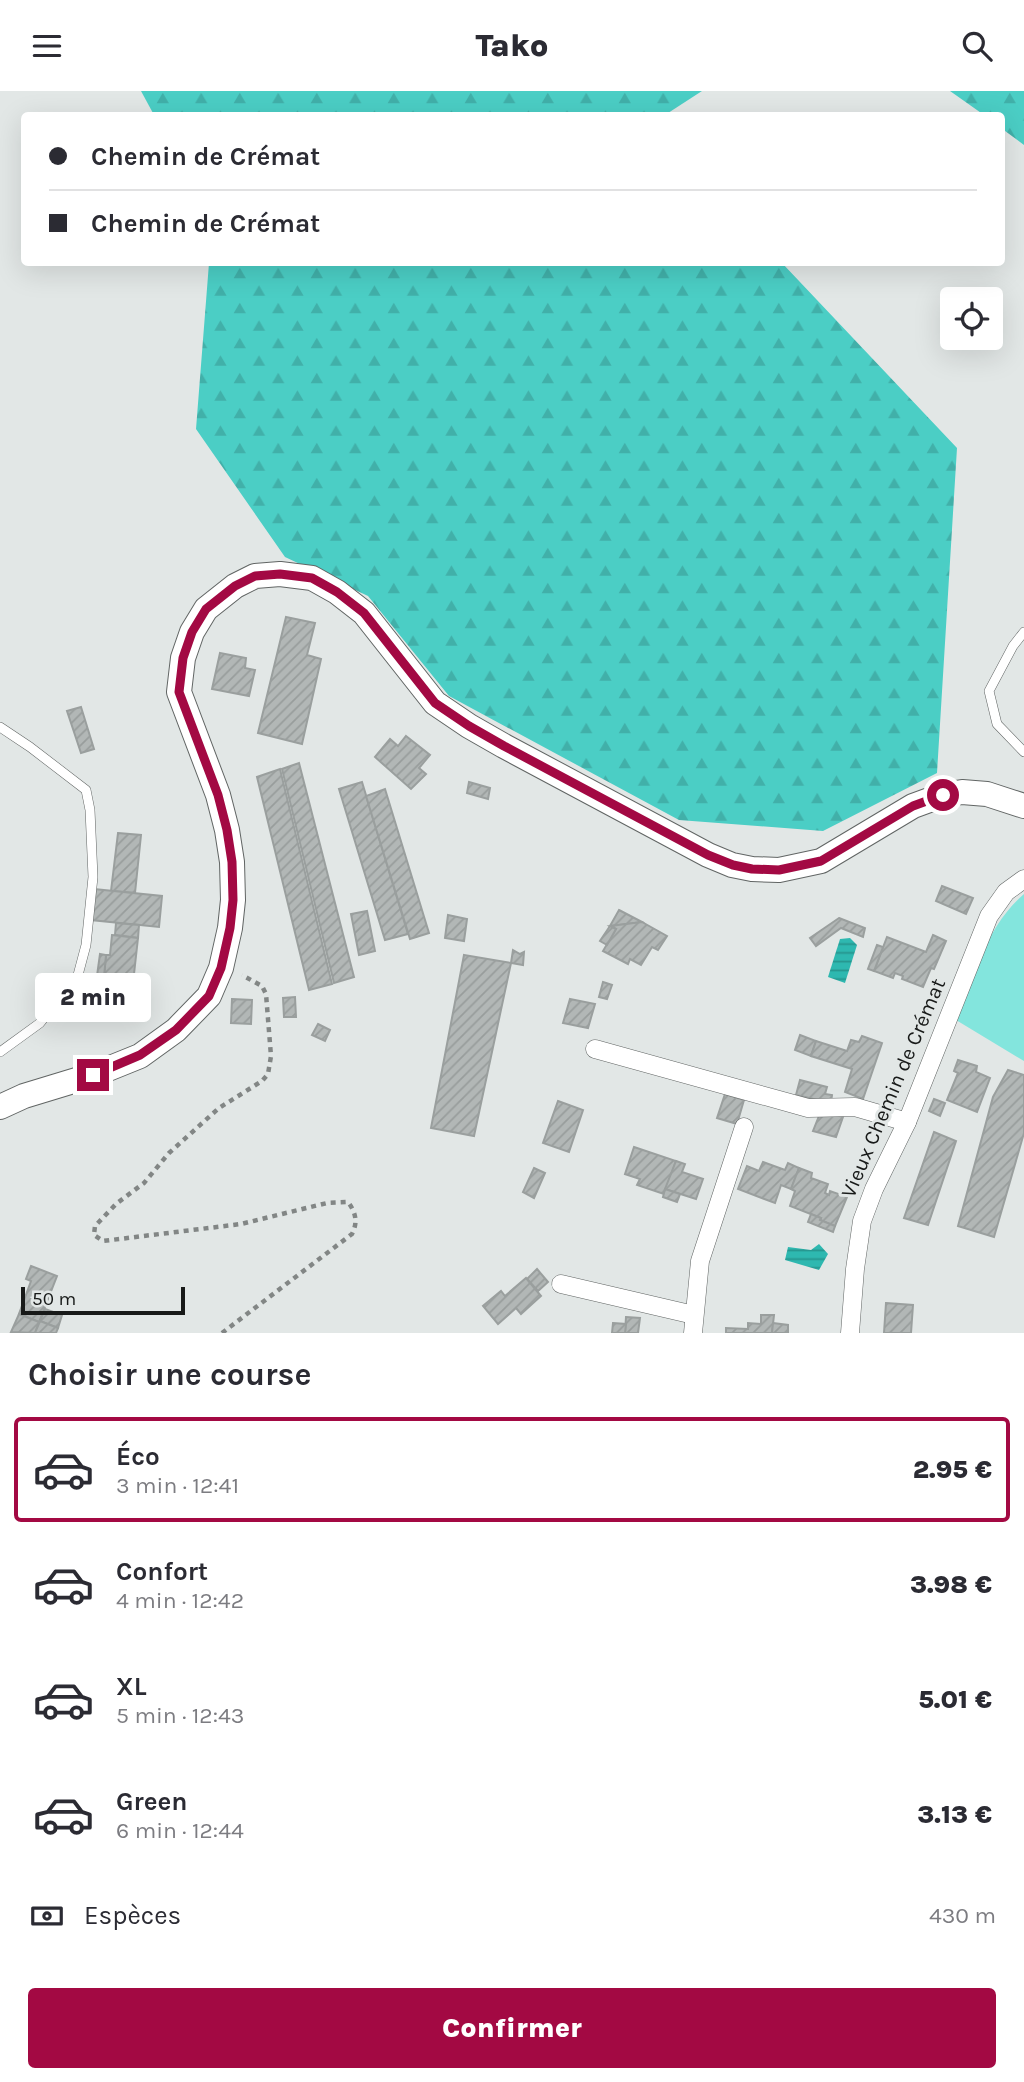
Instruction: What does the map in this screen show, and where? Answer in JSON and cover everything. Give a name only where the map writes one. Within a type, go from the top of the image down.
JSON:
[{"type":"street","points":[[0,1107],[24,1096],[93,1075],[140,1055],[176,1030],[209,996],[221,968],[230,928],[233,900],[232,862],[218,795],[179,692],[183,658],[192,632],[206,609],[235,586],[255,576],[280,574],[312,578],[337,592],[364,613],[435,703],[504,746],[733,865],[779,870],[821,861],[913,806],[943,795],[962,792],[987,794],[1024,806]]},
{"type":"street","name":"Vieux Chemin de Crémat","points":[[850,1333],[862,1221],[874,1189],[907,1122],[989,916],[1006,892],[1024,879]]},
{"type":"street","points":[[595,1049],[808,1108],[855,1107],[907,1122]]},
{"type":"street","points":[[693,1333],[700,1261],[744,1127]]},
{"type":"street","points":[[561,1284],[694,1315]]},
{"type":"lane","points":[[1024,632],[1013,646],[989,691],[997,724],[1024,753]]},
{"type":"lane","points":[[0,727],[86,790],[90,810],[93,877],[86,945],[78,975],[40,1023],[0,1052]]},
{"type":"path","points":[[221,968],[252,979],[262,986],[266,994],[271,1056],[268,1074],[262,1081],[219,1108],[169,1153],[144,1183],[116,1204],[95,1226],[94,1235],[103,1241],[241,1224],[327,1203],[348,1202],[357,1224],[352,1234],[330,1252],[222,1333]]},
{"type":"green space","points":[[141,91],[702,91],[670,112],[152,112]]},
{"type":"green space","points":[[950,91],[1024,91],[1024,145],[1005,131],[1005,112],[980,112]]},
{"type":"green space","points":[[209,266],[785,266],[957,448],[937,773],[823,831],[679,820],[449,696],[368,596],[285,557],[196,429]]},
{"type":"shaded area","points":[[1024,894],[1024,1061],[956,1020],[991,936],[1011,907]]},
{"type":"shaded area","points":[[850,938],[857,945],[845,983],[828,977],[840,939]]},
{"type":"shaded area","points":[[819,1244],[828,1254],[819,1270],[785,1260],[788,1247],[811,1250]]},
{"type":"building","points":[[286,617],[315,623],[307,655],[321,659],[302,744],[258,733]]},
{"type":"building","points":[[220,653],[246,658],[245,668],[255,670],[249,696],[212,689]]},
{"type":"building","points":[[81,707],[94,749],[81,753],[67,711]]},
{"type":"building","points":[[406,736],[430,755],[419,768],[426,774],[411,789],[375,757],[390,739],[398,746]]},
{"type":"building","points":[[299,763],[354,977],[334,983],[282,769]]},
{"type":"building","points":[[280,769],[332,984],[309,990],[257,777]]},
{"type":"building","points":[[362,782],[408,934],[385,940],[339,789]]},
{"type":"building","points":[[469,782],[490,788],[488,799],[467,793]]},
{"type":"building","points":[[385,789],[429,933],[410,939],[366,796]]},
{"type":"building","points":[[118,833],[141,835],[135,893],[111,891]]},
{"type":"building","points":[[942,886],[973,898],[966,914],[936,901]]},
{"type":"building","points":[[94,889],[162,896],[159,927],[91,920]]},
{"type":"building","points":[[619,910],[642,922],[610,926]]},
{"type":"building","points":[[367,911],[375,951],[359,955],[351,914]]},
{"type":"building","points":[[448,915],[467,919],[464,941],[445,938]]},
{"type":"building","points":[[839,918],[865,928],[863,937],[841,928],[816,946],[810,938]]},
{"type":"building","points":[[642,922],[667,936],[658,950],[652,947],[641,965],[630,959],[628,964],[603,951],[616,929],[610,926]]},
{"type":"building","points":[[116,923],[139,925],[138,938],[115,935]]},
{"type":"building","points":[[610,926],[616,929],[607,945],[600,941]]},
{"type":"building","points":[[112,935],[138,938],[131,1001],[105,999],[106,955],[110,955]]},
{"type":"building","points":[[933,935],[946,941],[923,987],[902,979],[903,976],[895,973],[893,978],[874,971],[887,937],[926,952]]},
{"type":"building","points":[[877,945],[883,947],[874,971],[868,969]]},
{"type":"building","points":[[513,950],[520,954],[524,952],[523,965],[511,963]]},
{"type":"building","points":[[100,954],[106,955],[104,977],[97,976]]},
{"type":"building","points":[[464,955],[511,963],[474,1136],[431,1128]]},
{"type":"building","points":[[603,982],[612,985],[607,999],[599,997]]},
{"type":"building","points":[[295,997],[296,1017],[284,1017],[283,998]]},
{"type":"building","points":[[232,999],[252,1000],[251,1024],[231,1023]]},
{"type":"building","points":[[570,999],[595,1004],[588,1028],[563,1023]]},
{"type":"building","points":[[318,1024],[330,1030],[325,1041],[312,1035]]},
{"type":"building","points":[[800,1035],[816,1041],[811,1056],[795,1050]]},
{"type":"building","points":[[862,1036],[882,1043],[863,1099],[845,1092],[852,1069],[811,1056],[816,1041],[847,1051],[851,1040],[859,1042]]},
{"type":"building","points":[[958,1060],[977,1066],[976,1072],[990,1078],[977,1112],[947,1100],[958,1073],[954,1071]]},
{"type":"building","points":[[1008,1070],[1024,1075],[1024,1133],[994,1237],[958,1226],[993,1097]]},
{"type":"building","points":[[800,1080],[827,1087],[825,1094],[832,1095],[831,1103],[796,1095]]},
{"type":"building","points":[[725,1094],[744,1100],[737,1124],[717,1118]]},
{"type":"building","points":[[934,1099],[945,1103],[940,1116],[929,1111]]},
{"type":"building","points":[[558,1101],[583,1110],[569,1152],[543,1143]]},
{"type":"building","points":[[821,1111],[843,1117],[836,1137],[813,1131]]},
{"type":"building","points":[[934,1132],[956,1141],[928,1225],[904,1218]]},
{"type":"building","points":[[634,1147],[676,1161],[664,1194],[637,1185],[640,1179],[625,1174]]},
{"type":"building","points":[[676,1161],[685,1164],[682,1172],[703,1179],[696,1199],[665,1189]]},
{"type":"building","points":[[763,1162],[785,1170],[788,1163],[799,1168],[791,1189],[781,1185],[775,1203],[738,1189],[747,1166],[759,1171]]},
{"type":"building","points":[[534,1168],[545,1173],[534,1198],[523,1192]]},
{"type":"building","points":[[799,1168],[812,1173],[811,1178],[828,1184],[825,1193],[829,1195],[830,1191],[847,1197],[835,1226],[790,1206],[795,1191],[791,1189]]},
{"type":"building","points":[[665,1189],[680,1194],[677,1202],[663,1197]]},
{"type":"building","points":[[811,1214],[835,1226],[833,1232],[808,1222]]},
{"type":"building","points":[[31,1266],[57,1276],[39,1322],[19,1314],[31,1281],[26,1279]]},
{"type":"building","points":[[537,1269],[548,1282],[538,1291],[527,1279]]},
{"type":"building","points":[[526,1278],[541,1296],[521,1314],[516,1308],[498,1324],[483,1306],[501,1291],[505,1296]]},
{"type":"building","points":[[886,1303],[913,1305],[911,1333],[884,1333]]},
{"type":"building","points":[[45,1309],[62,1315],[58,1328],[40,1321]]},
{"type":"building","points":[[19,1314],[39,1322],[35,1333],[11,1332]]},
{"type":"building","points":[[761,1315],[774,1315],[772,1333],[726,1333],[726,1328],[748,1329],[748,1323],[761,1324]]},
{"type":"building","points":[[626,1317],[640,1318],[638,1333],[625,1333]]},
{"type":"building","points":[[40,1321],[58,1328],[56,1333],[35,1333]]},
{"type":"building","points":[[613,1323],[626,1324],[625,1333],[612,1333]]},
{"type":"building","points":[[773,1323],[788,1325],[788,1333],[772,1333]]},
{"type":"route","points":[[93,1075],[140,1055],[176,1030],[209,996],[221,968],[233,900],[232,862],[218,795],[179,692],[183,658],[192,632],[206,609],[235,586],[255,576],[280,574],[312,578],[337,592],[364,613],[435,703],[504,746],[708,855],[733,865],[779,870],[821,861],[913,806],[943,795]]}]
